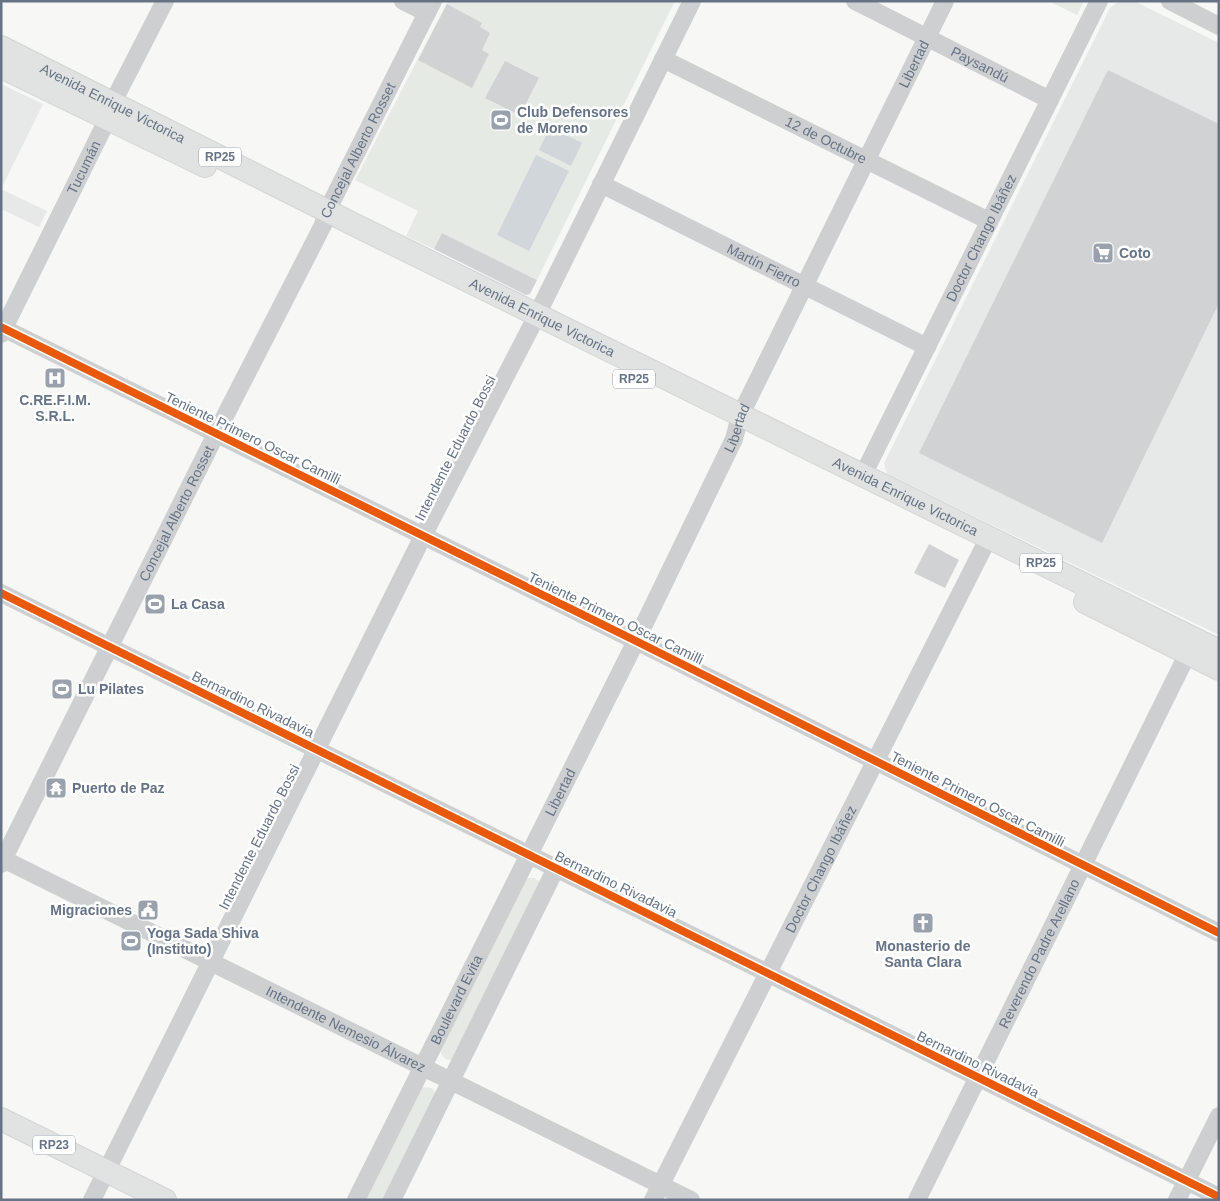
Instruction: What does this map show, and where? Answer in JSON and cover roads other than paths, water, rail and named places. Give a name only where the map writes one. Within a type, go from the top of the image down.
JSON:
[{"type":"main road","name":"Avenida Enrique Victorica","points":[[1,47],[110,110],[738,423],[985,543],[1219,651]]},
{"type":"main road","name":"Avenida Enrique Victorica","points":[[1,67],[110,110]]},
{"type":"main road","name":"Avenida Enrique Victorica","points":[[738,423],[863,476],[1188,654],[1219,669]]},
{"type":"main road","name":"RP23","points":[[1,1119],[165,1200]]},
{"type":"street","name":"Tucumán","points":[[2,329],[165,1]]},
{"type":"street","points":[[403,1],[430,7]]},
{"type":"street","name":"Intendente Eduardo Bossi","points":[[92,1200],[423,536],[534,321],[692,1]]},
{"type":"street","name":"Paysandú","points":[[855,1],[1050,100]]},
{"type":"street","name":"Libertad","points":[[529,855],[636,641],[734,439],[738,423],[804,286],[945,1]]},
{"type":"street","name":"Doctor Chango Ibáñez","points":[[863,476],[1098,1]]},
{"type":"street","points":[[1170,1],[1219,26]]},
{"type":"street","name":"Concejal Alberto Rosset","points":[[2,860],[430,7]]},
{"type":"street","name":"12 de Octubre","points":[[662,59],[989,221]]},
{"type":"street","name":"Martín Fierro","points":[[601,184],[927,347]]},
{"type":"street","name":"Teniente Primero Oscar Camilli","points":[[2,329],[636,641],[1219,933]]},
{"type":"street","name":"Doctor Chango Ibáñez","points":[[656,1192],[876,762],[985,543]]},
{"type":"street","name":"Bernardino Rivadavia","points":[[1,593],[1219,1197]]},
{"type":"street","name":"Reverendo Padre Arellano","points":[[916,1200],[1188,654]]},
{"type":"street","name":"Boulevard Evita","points":[[356,1200],[529,855]]},
{"type":"street","name":"Intendente Nemesio Álvarez","points":[[2,860],[452,1080],[656,1192],[691,1200]]},
{"type":"street","points":[[392,1200],[556,868]]},
{"type":"street","points":[[1177,1200],[1219,1116]]},
{"type":"place","name":"Club Defensores de Moreno","points":[[501,120]]},
{"type":"place","name":"Coto","points":[[1103,253]]},
{"type":"place","name":"C.RE.F.I.M. S.R.L.","points":[[55,378]]},
{"type":"place","name":"La Casa","points":[[155,604]]},
{"type":"place","name":"Lu Pilates","points":[[62,689]]},
{"type":"place","name":"Puerto de Paz","points":[[56,788]]},
{"type":"place","name":"Migraciones","points":[[148,910]]},
{"type":"place","name":"Monasterio de Santa Clara","points":[[923,923]]},
{"type":"place","name":"Yoga Sada Shiva (Instituto)","points":[[131,941]]}]
